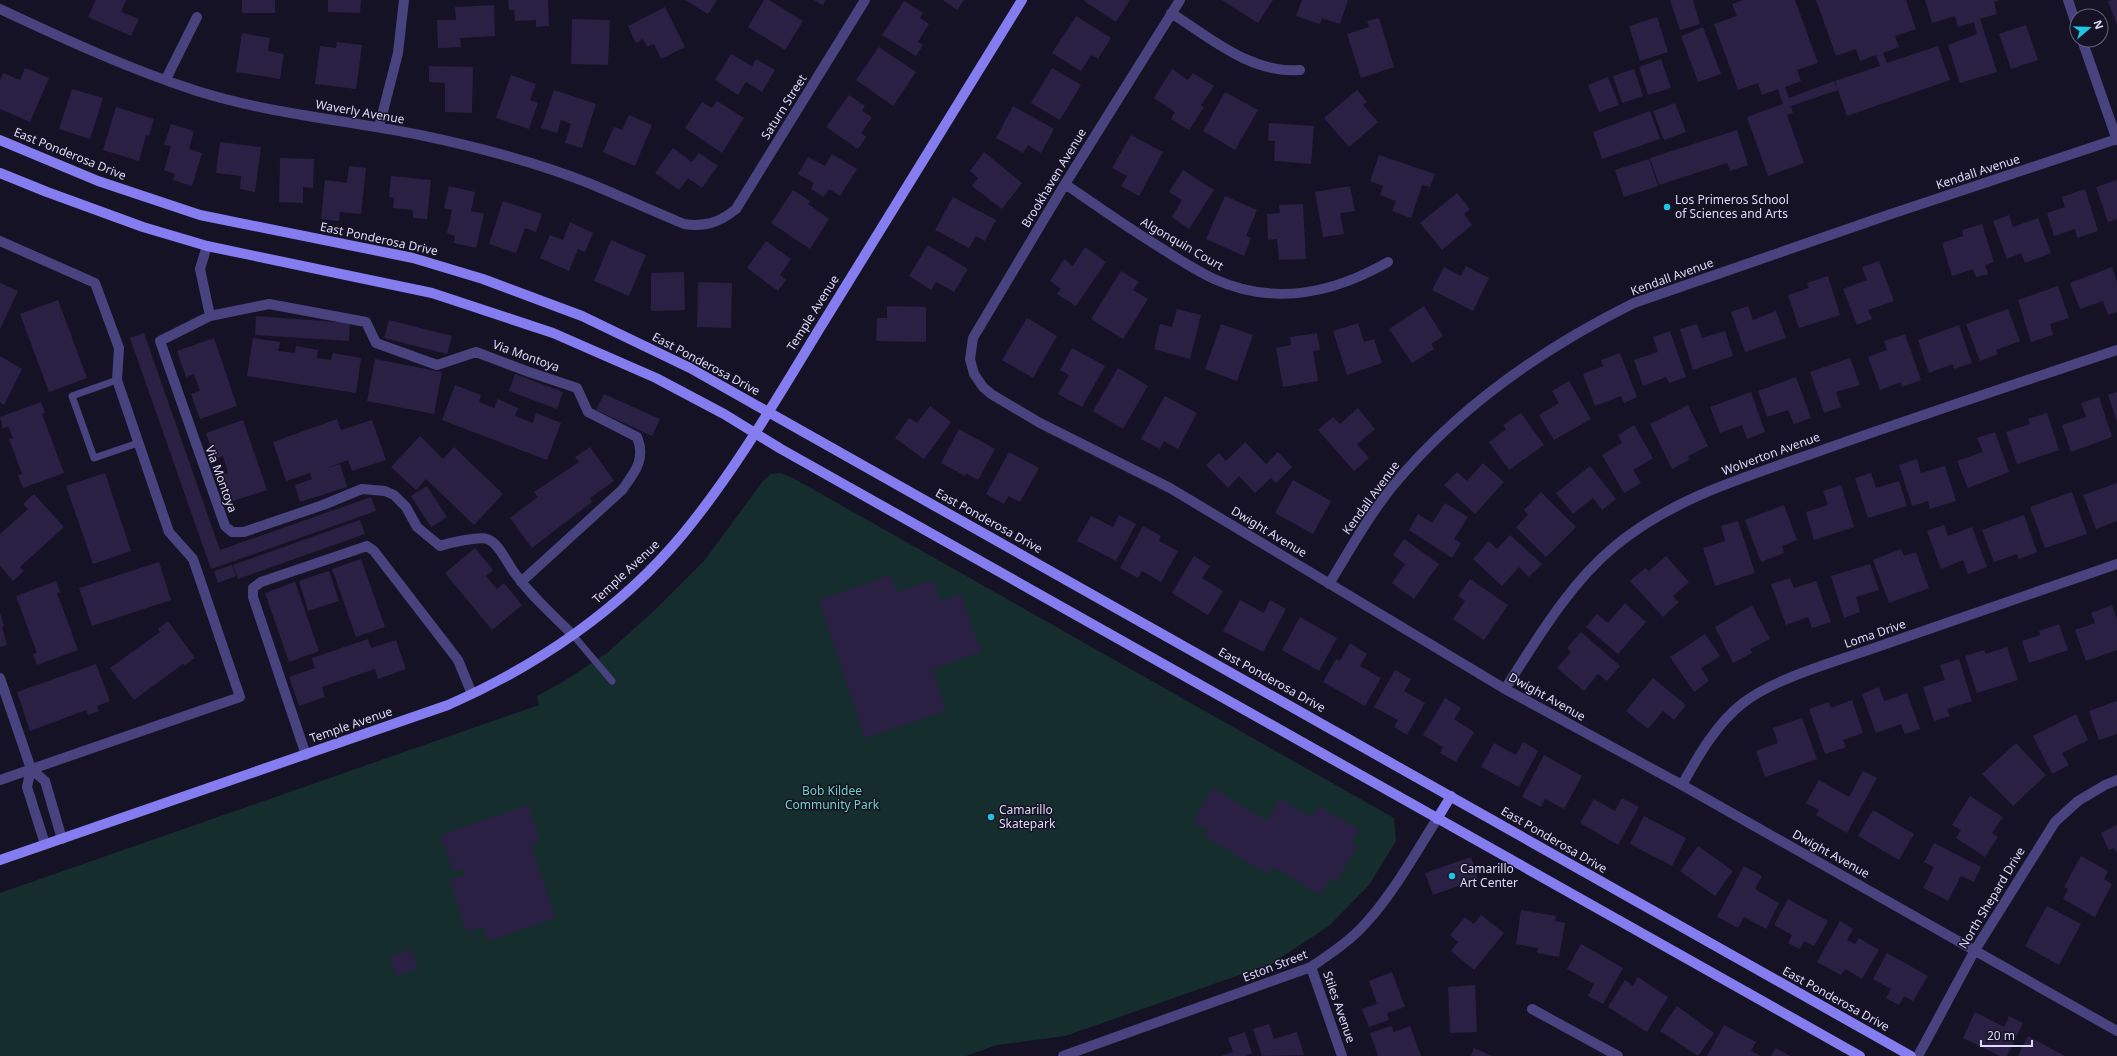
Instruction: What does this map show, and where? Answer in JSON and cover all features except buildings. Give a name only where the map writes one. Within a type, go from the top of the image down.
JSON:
[{"type":"main road","name":"Temple Avenue","points":[[0,860],[415,717],[472,694],[519,670],[573,635],[600,615],[635,585],[682,535],[711,499],[768,412],[1022,0]]},
{"type":"main road","name":"East Ponderosa Drive","points":[[0,140],[98,181],[200,215],[413,258],[483,279],[582,316],[690,368],[1911,1056]]},
{"type":"main road","points":[[0,173],[47,192],[144,227],[207,246],[432,293],[553,333],[656,378],[724,414],[754,433],[1860,1056]]},
{"type":"main road","points":[[1437,818],[1451,796]]},
{"type":"street","points":[[379,128],[398,53],[404,0]]},
{"type":"street","name":"Saturn Street","points":[[719,221],[736,209],[865,0]]},
{"type":"street","name":"Brookhaven Avenue","points":[[974,374],[970,359],[972,338],[1065,184],[1180,0]]},
{"type":"street","name":"Waverly Avenue","points":[[0,9],[99,54],[198,91],[257,106],[422,135],[548,169],[590,184],[684,224],[705,225],[719,221]]},
{"type":"street","points":[[1171,13],[1246,60],[1275,70],[1300,70]]},
{"type":"street","points":[[166,79],[197,17]]},
{"type":"street","points":[[2085,48],[2117,140]]},
{"type":"street","name":"Kendall Avenue","points":[[1329,584],[1352,546],[1391,488],[1427,450],[1477,403],[1519,370],[1596,322],[1641,301],[1882,217],[2117,140]]},
{"type":"street","name":"Algonquin Court","points":[[1065,184],[1126,226],[1198,271],[1232,286],[1251,291],[1289,294],[1326,289],[1362,277],[1388,262]]},
{"type":"street","points":[[0,241],[95,283],[119,348],[117,380],[169,532],[193,559],[240,697],[31,768],[0,780]]},
{"type":"street","points":[[207,246],[200,270],[210,316]]},
{"type":"street","name":"Via Montoya","points":[[521,582],[622,490],[634,473],[641,458],[642,448],[637,436],[588,412],[577,388],[476,352],[438,364],[376,343],[366,322],[269,304],[210,316],[160,341],[225,526],[232,532],[244,532],[323,505],[362,489],[385,491],[394,495],[406,507],[417,527],[440,546],[451,542],[463,542],[474,538],[488,539],[495,545],[521,582],[573,635]]},
{"type":"street","name":"Wolverton Avenue","points":[[1505,689],[1545,627],[1578,585],[1603,557],[1642,525],[1684,501],[1907,419],[2117,350]]},
{"type":"street","name":"Dwight Avenue","points":[[974,374],[983,387],[997,398],[1040,423],[1170,488],[1505,689],[1682,785],[2117,1031]]},
{"type":"street","points":[[306,755],[253,598],[253,588],[261,582],[367,546],[374,551],[458,660],[472,694]]},
{"type":"street","name":"Loma Drive","points":[[1682,785],[1694,764],[1722,724],[1733,711],[1754,695],[1780,682],[1839,660],[2117,564]]},
{"type":"street","points":[[0,678],[31,768],[45,781],[62,839]]},
{"type":"street","points":[[31,768],[27,787],[45,844]]},
{"type":"street","name":"North Shepard Drive","points":[[1918,1056],[1975,950],[2038,847],[2056,822],[2084,796],[2117,780]]},
{"type":"street","name":"Eston Street","points":[[1063,1056],[1311,967],[1342,946],[1366,923],[1392,891],[1437,818]]},
{"type":"street","name":"Stiles Avenue","points":[[1311,967],[1342,1056]]},
{"type":"street","points":[[1532,1009],[1618,1056]]},
{"type":"lane","points":[[117,380],[72,396],[94,458],[138,443]]},
{"type":"lane","points":[[573,635],[612,681]]},
{"type":"green space","name":"Bob Kildee Community Park","points":[[780,473],[793,478],[1394,818],[1396,841],[1369,885],[1329,926],[1271,964],[1065,1036],[997,1045],[966,1056],[0,1056],[0,893],[539,705],[537,696],[566,680],[607,653],[655,610],[704,561],[763,481],[771,474]]},
{"type":"place","name":"Los Primeros School of Sciences and Arts","points":[[1667,207]]},
{"type":"place","name":"Camarillo Skatepark","points":[[991,817]]},
{"type":"place","name":"Camarillo Art Center","points":[[1452,876]]}]
